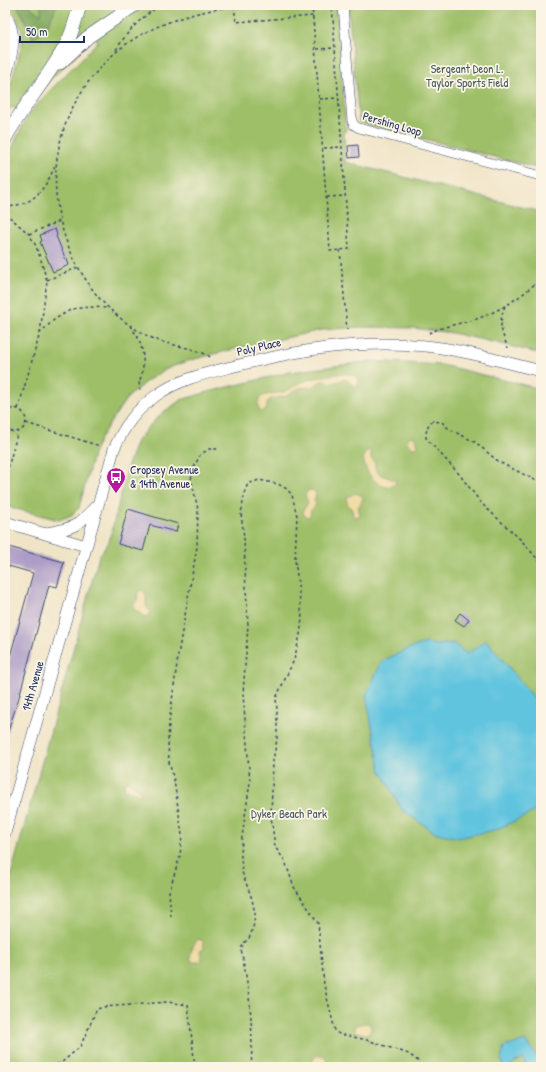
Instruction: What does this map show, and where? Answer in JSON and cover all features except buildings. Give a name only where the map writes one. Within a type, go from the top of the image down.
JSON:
[{"type":"highway","points":[[5,122],[21,96],[54,50],[64,27],[71,5]]},
{"type":"highway","points":[[5,139],[14,122],[41,84],[67,42],[80,5]]},
{"type":"highway","points":[[41,84],[62,61],[88,37],[135,5]]},
{"type":"main road","points":[[5,15],[12,31],[14,44],[5,79]]},
{"type":"main road","name":"Poly Place","points":[[86,546],[114,449],[121,433],[135,413],[155,396],[182,380],[201,374],[308,350],[340,345],[380,344],[426,346],[445,349],[541,372]]},
{"type":"main road","points":[[45,534],[66,530],[79,524],[99,503]]},
{"type":"main road","points":[[5,522],[86,546]]},
{"type":"main road","name":"14th Avenue","points":[[5,833],[86,546]]},
{"type":"street","name":"Pershing Loop","points":[[343,5],[352,121],[354,125],[359,128],[541,176]]},
{"type":"path","points":[[140,390],[139,386],[144,356],[142,346],[138,337],[129,325],[109,308],[84,277],[70,248],[60,221],[55,180],[60,139],[66,120],[76,101],[87,83],[115,52],[131,28],[160,5]]},
{"type":"path","points":[[115,52],[137,37],[161,25],[212,9],[246,5]]},
{"type":"path","points":[[312,5],[330,250],[340,250],[349,249],[332,5]]},
{"type":"path","points":[[234,6],[236,22],[313,16]]},
{"type":"path","points":[[316,50],[335,48]]},
{"type":"path","points":[[319,99],[338,98]]},
{"type":"path","points":[[323,148],[342,147]]},
{"type":"path","points":[[5,208],[26,202],[37,195],[51,175],[56,163]]},
{"type":"path","points":[[326,197],[345,196]]},
{"type":"path","points":[[5,213],[29,234],[36,246],[47,281],[40,332],[18,409]]},
{"type":"path","points":[[29,234],[60,221]]},
{"type":"path","points":[[340,250],[346,330]]},
{"type":"path","points":[[47,281],[79,267]]},
{"type":"path","points":[[429,333],[473,320],[505,306],[521,296],[541,278]]},
{"type":"path","points":[[505,306],[502,312],[500,328],[508,348]]},
{"type":"path","points":[[40,332],[55,319],[72,309],[90,307],[109,308]]},
{"type":"path","points":[[129,325],[160,341],[196,351],[210,357]]},
{"type":"path","points":[[5,414],[11,409],[18,409],[24,413],[26,420],[24,427],[18,431],[11,431],[6,428],[5,433]]},
{"type":"path","points":[[541,483],[499,462],[475,442],[449,429],[442,422],[432,421],[429,424],[426,432],[426,438],[482,504],[520,540],[541,563]]},
{"type":"path","points":[[26,423],[100,446]]},
{"type":"path","points":[[5,479],[18,431]]},
{"type":"path","points":[[171,917],[169,892],[180,856],[182,835],[174,780],[169,762],[168,743],[169,723],[179,649],[196,547],[198,509],[191,479],[194,465],[200,455],[210,449],[218,449]]},
{"type":"path","points":[[251,1067],[252,1040],[250,1001],[241,949],[249,938],[253,929],[255,914],[252,899],[242,872],[241,856],[242,837],[250,782],[243,694],[248,625],[244,537],[241,514],[244,490],[248,484],[258,480],[278,484],[287,489],[292,495],[297,516],[295,559],[302,618],[300,635],[294,660],[276,698],[277,739],[273,761],[271,803],[275,847],[285,860],[294,887],[318,923],[324,985],[335,1031],[339,1034],[367,1040],[409,1054],[418,1061],[420,1067]]},
{"type":"path","points":[[541,871],[541,879]]},
{"type":"path","points":[[46,1067],[61,1064],[80,1047],[97,1009],[104,1007],[168,1002],[188,1005],[195,1067]]},
{"type":"green space","points":[[8,5],[337,5],[346,131],[344,131],[345,162],[541,212],[541,354],[452,333],[413,328],[361,327],[322,330],[191,360],[159,373],[144,383],[126,399],[102,435],[94,451],[79,508],[72,515],[59,520],[5,506],[5,166],[23,124],[30,113],[46,94],[98,41],[95,37],[89,42],[51,79],[24,112],[11,107],[5,116],[5,105],[20,52],[23,33],[15,15]]},
{"type":"green space","points":[[17,5],[29,5],[41,15],[41,5],[57,5],[47,27],[33,39],[30,29]]},
{"type":"green space","name":"Sergeant Deon L. Taylor Sports Field","points":[[348,5],[541,5],[541,169],[359,122]]},
{"type":"green space","name":"Dyker Beach Park","points":[[372,361],[442,365],[541,389],[541,1067],[5,1067],[5,896],[99,556],[109,542],[128,465],[137,441],[162,413],[181,400],[290,372]]},
{"type":"sand","points":[[345,373],[357,378],[359,381],[358,385],[354,386],[344,379],[334,383],[322,381],[312,387],[299,388],[287,396],[271,399],[267,402],[267,407],[265,410],[262,412],[259,410],[259,399],[266,395],[286,391],[311,379]]},
{"type":"sand","points":[[413,436],[418,446],[415,448],[407,443],[409,437]]},
{"type":"sand","points":[[368,450],[371,452],[371,458],[375,463],[378,473],[395,480],[396,482],[391,487],[384,487],[378,483],[367,470],[364,462],[364,455]]},
{"type":"sand","points":[[308,490],[315,491],[316,495],[314,500],[316,505],[311,510],[310,516],[306,517],[303,510],[308,504],[305,495]]},
{"type":"sand","points":[[355,493],[361,495],[363,498],[358,507],[360,515],[356,517],[353,516],[352,509],[347,502],[348,497]]},
{"type":"sand","points":[[141,590],[144,591],[146,595],[146,605],[150,612],[148,616],[145,617],[139,611],[135,611],[134,608],[134,605],[138,599],[137,594]]},
{"type":"sand","points":[[126,781],[140,790],[138,795],[125,789],[124,784]]},
{"type":"sand","points":[[198,939],[203,941],[204,948],[200,950],[202,961],[192,962],[192,950]]},
{"type":"sand","points":[[367,1023],[371,1026],[370,1032],[366,1034],[355,1032],[355,1025]]},
{"type":"sand","points":[[321,1055],[327,1060],[326,1067],[312,1067],[314,1058]]},
{"type":"water","points":[[486,640],[541,706],[541,807],[526,816],[495,830],[458,838],[434,832],[402,810],[380,769],[366,695],[382,661],[410,648],[426,643],[439,645],[453,643],[467,654]]},
{"type":"water","points":[[525,1041],[540,1059],[541,1067],[526,1067],[524,1059],[515,1062],[508,1067],[504,1067],[501,1060],[504,1047]]},
{"type":"place","name":"Cropsey Avenue & 14th Avenue","points":[[116,494]]}]
